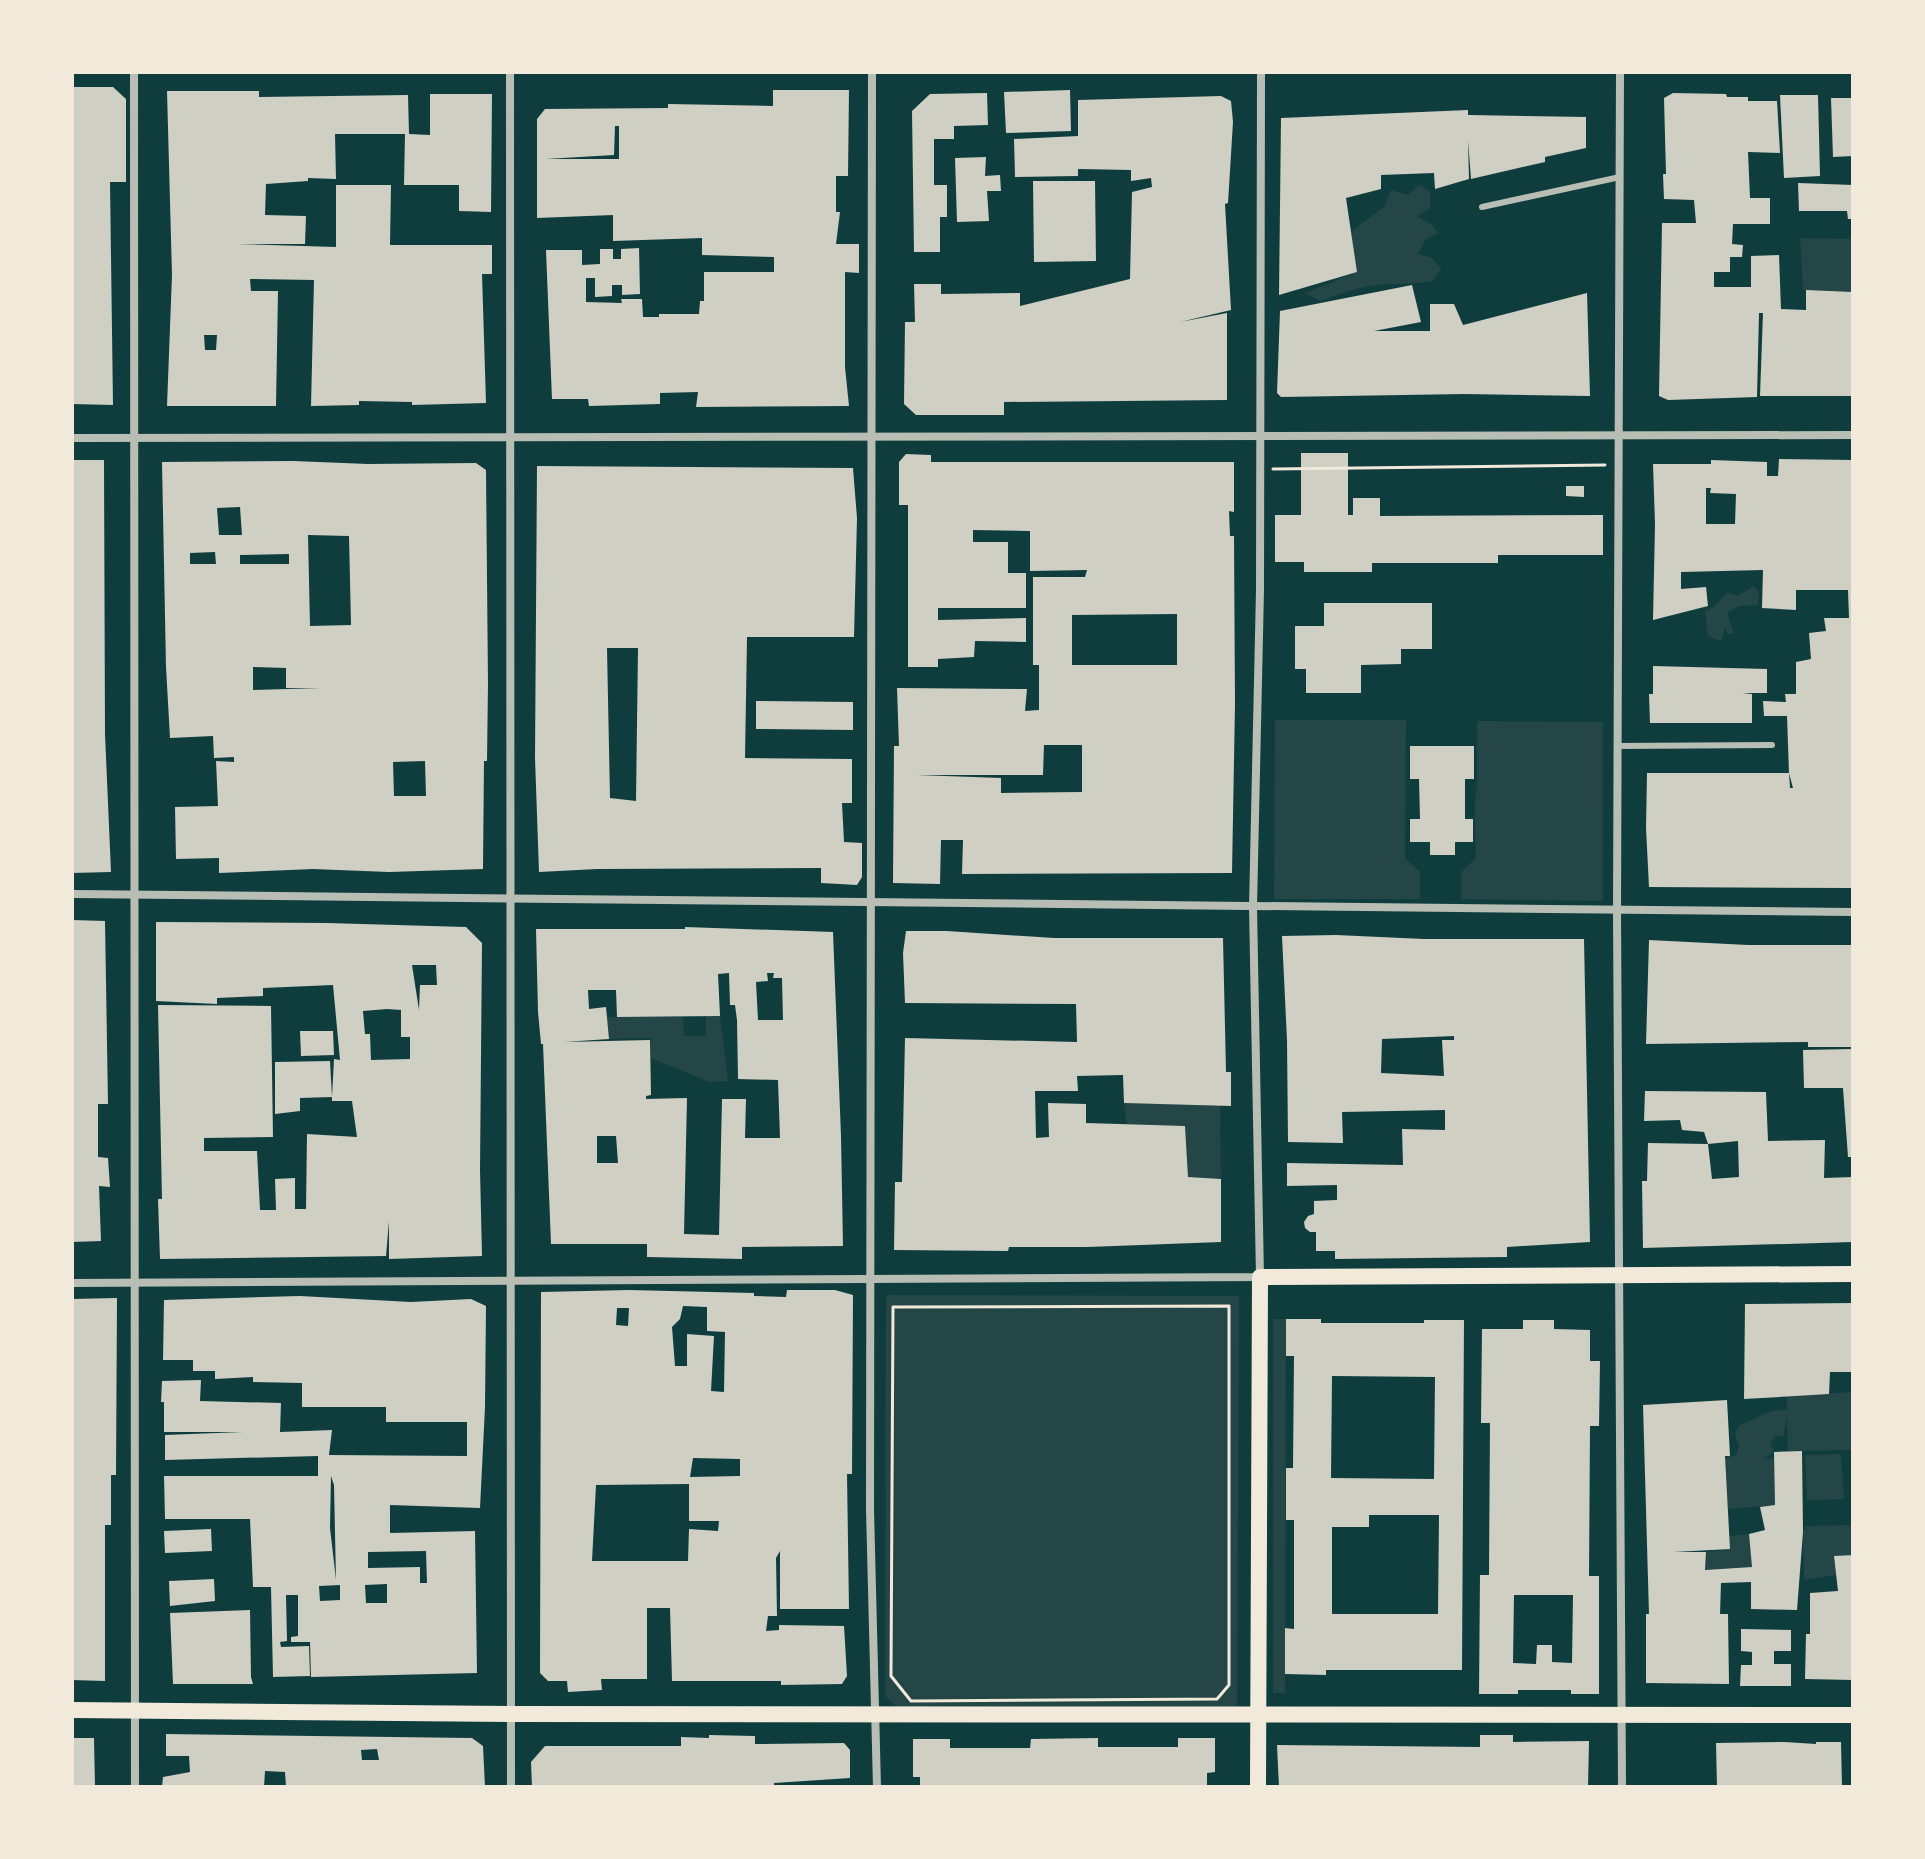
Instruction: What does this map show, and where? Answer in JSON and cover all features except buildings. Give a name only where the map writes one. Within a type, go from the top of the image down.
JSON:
[{"type":"main road","points":[[1258,1787],[1260,1277],[1853,1274]]},
{"type":"main road","points":[[72,1710],[511,1714],[1853,1715]]},
{"type":"street","points":[[134,72],[135,1787]]},
{"type":"street","points":[[510,72],[511,1787]]},
{"type":"street","points":[[872,72],[870,1510],[877,1787]]},
{"type":"street","points":[[72,1283],[1260,1277],[1253,907],[1260,590],[1261,72]]},
{"type":"street","points":[[1620,72],[1617,1275],[1622,1787]]},
{"type":"street","points":[[72,438],[1853,435]]},
{"type":"street","points":[[72,894],[1853,912]]},
{"type":"lane","points":[[1482,207],[1620,177]]},
{"type":"lane","points":[[1617,746],[1772,745]]},
{"type":"path","points":[[1260,469],[1598,465]]},
{"type":"path","points":[[901,1687],[891,1676],[893,1307],[1229,1306],[1229,1685],[1224,1691]]},
{"type":"shaded area","points":[[1419,185],[1430,192],[1430,208],[1417,217],[1431,224],[1438,233],[1425,240],[1418,254],[1432,258],[1441,269],[1433,281],[1369,286],[1320,301],[1305,293],[1357,272],[1351,239],[1353,230],[1384,207],[1391,190],[1408,195]]},
{"type":"shaded area","points":[[1800,238],[1853,239],[1853,292],[1803,290]]},
{"type":"shaded area","points":[[1754,586],[1759,593],[1758,605],[1739,606],[1727,613],[1734,634],[1728,634],[1725,628],[1721,641],[1708,636],[1705,611],[1714,607],[1727,593],[1738,596]]},
{"type":"shaded area","points":[[1275,720],[1406,720],[1405,858],[1420,872],[1420,899],[1274,899]]},
{"type":"shaded area","points":[[1477,721],[1603,722],[1603,901],[1461,899],[1461,872],[1476,858]]},
{"type":"shaded area","points":[[706,1016],[720,1016],[728,1081],[709,1082],[651,1058],[651,1038],[609,1039],[607,1017],[683,1017],[684,1036],[706,1036]]},
{"type":"shaded area","points":[[1124,1103],[1220,1105],[1221,1179],[1188,1177],[1185,1126],[1127,1125]]},
{"type":"shaded area","points":[[886,1295],[1239,1296],[1237,1713],[900,1710],[885,1696]]},
{"type":"shaded area","points":[[1273,1319],[1286,1319],[1285,1693],[1273,1693]]},
{"type":"shaded area","points":[[1852,1392],[1853,1450],[1788,1451],[1787,1416],[1783,1437],[1776,1436],[1770,1442],[1774,1452],[1765,1458],[1776,1459],[1775,1505],[1728,1509],[1725,1458],[1736,1455],[1739,1446],[1735,1434],[1740,1425],[1767,1413],[1787,1410],[1787,1396]]},
{"type":"shaded area","points":[[1841,1454],[1844,1499],[1807,1500],[1805,1455]]},
{"type":"shaded area","points":[[1853,1525],[1853,1555],[1834,1556],[1836,1575],[1804,1580],[1803,1532],[1806,1526]]},
{"type":"shaded area","points":[[1749,1534],[1752,1567],[1705,1570],[1706,1552],[1730,1549],[1729,1536]]}]
